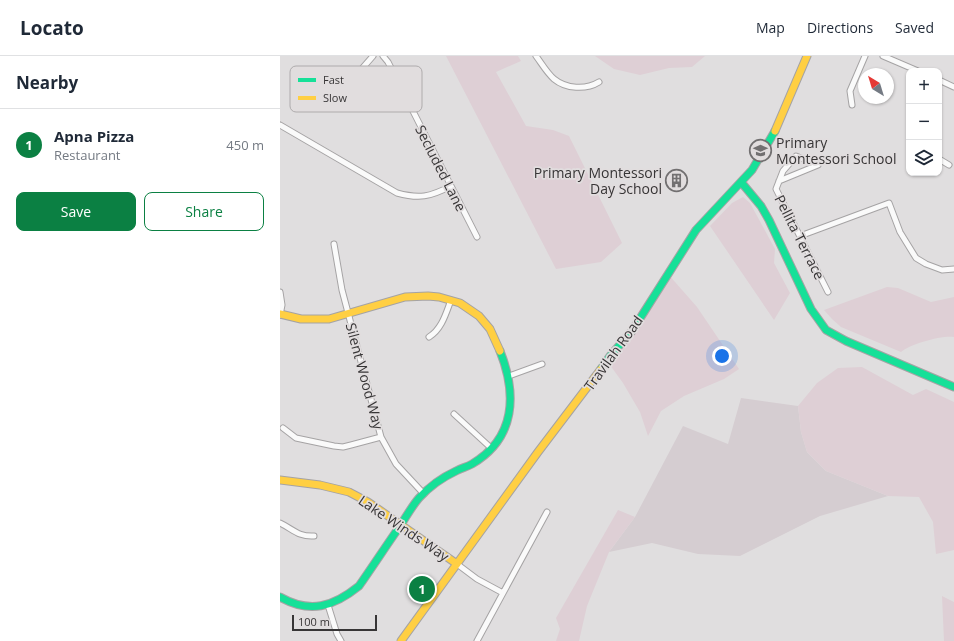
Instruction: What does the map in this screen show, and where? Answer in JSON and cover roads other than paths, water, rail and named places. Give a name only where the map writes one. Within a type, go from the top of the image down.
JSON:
[{"type":"main road","name":"Travilah Road","points":[[401,641],[538,452],[610,356],[632,331],[696,230],[713,210],[752,170],[769,143],[798,79],[806,56]]},
{"type":"main road","points":[[741,182],[761,206],[811,309],[826,330],[846,341],[954,387]]},
{"type":"main road","points":[[280,315],[312,320],[329,319],[405,297],[417,295],[435,295],[451,300],[474,312],[487,325],[498,345],[509,376],[511,390],[510,412],[504,429],[492,448],[478,460],[442,479],[424,494],[359,586],[349,595],[328,605],[307,607],[297,605],[280,597]]},
{"type":"main road","name":"Lake Winds Way","points":[[280,480],[320,484],[349,492],[368,502],[458,564]]},
{"type":"street","points":[[364,66],[373,56]]},
{"type":"street","name":"Secluded Lane","points":[[383,56],[390,66]]},
{"type":"street","points":[[536,56],[550,75],[556,80],[570,87],[586,87],[599,82]]},
{"type":"street","points":[[852,105],[850,91],[865,56]]},
{"type":"street","points":[[883,56],[911,68]]},
{"type":"street","points":[[942,81],[954,87]]},
{"type":"street","name":"Secluded Lane","points":[[413,112],[477,237]]},
{"type":"street","points":[[280,125],[397,193],[411,197],[426,196],[438,193],[450,186]]},
{"type":"street","name":"Pellita Terrace","points":[[779,181],[818,164],[796,156],[783,171],[779,181],[776,189],[828,292]]},
{"type":"street","points":[[942,161],[949,165]]},
{"type":"street","points":[[800,236],[889,203],[900,232],[916,258],[926,264],[942,270],[954,269]]},
{"type":"street","name":"Silent Wood Way","points":[[334,244],[342,290],[381,438],[396,464],[424,494]]},
{"type":"street","points":[[280,292],[282,305],[280,315]]},
{"type":"street","points":[[429,338],[440,328],[451,300]]},
{"type":"street","points":[[509,376],[542,364]]},
{"type":"street","points":[[454,414],[492,448]]},
{"type":"street","points":[[282,428],[296,438],[343,447],[381,438]]},
{"type":"street","points":[[477,641],[546,512]]},
{"type":"street","points":[[280,523],[300,535],[314,536]]},
{"type":"street","points":[[458,564],[477,579],[503,593]]},
{"type":"street","points":[[328,605],[337,634],[341,641]]},
{"type":"place","name":"Primary Montessori School","points":[[760,150]]},
{"type":"place","name":"Primary Montessori Day School","points":[[677,180]]},
{"type":"place","name":"Apna Pizza","points":[[422,589]]}]
